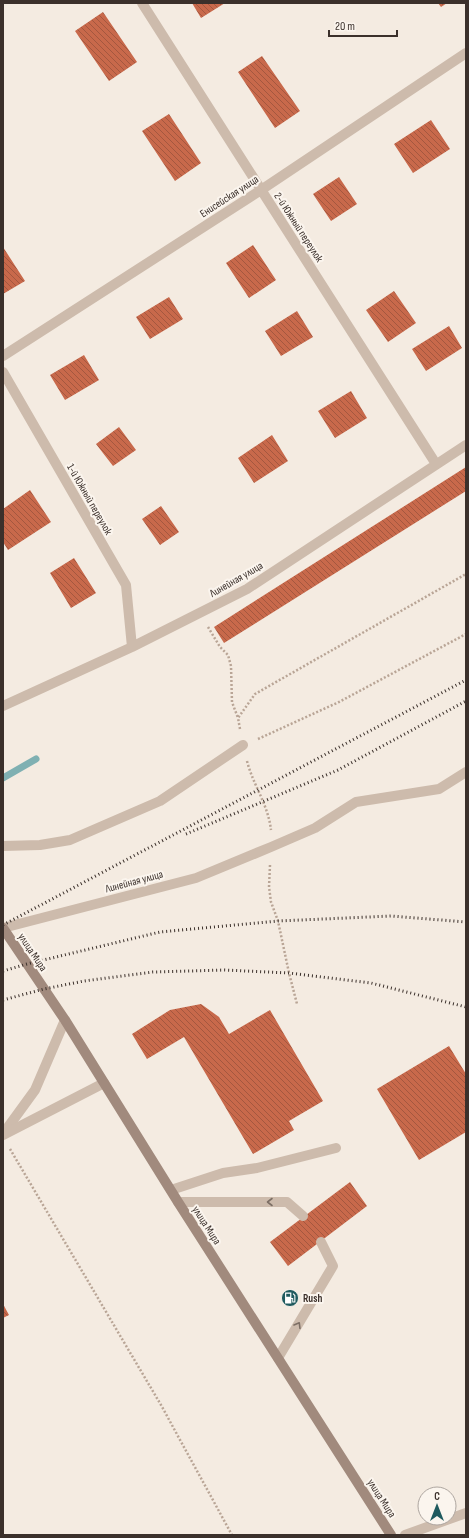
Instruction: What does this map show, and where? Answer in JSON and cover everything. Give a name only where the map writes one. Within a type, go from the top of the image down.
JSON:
[{"type":"main road","name":"улица Мира","points":[[3,928],[65,1020],[170,1190],[391,1535]]},
{"type":"street","name":"2-й Южный переулок","points":[[142,3],[436,464]]},
{"type":"street","name":"Енисейская улица","points":[[3,356],[261,190],[466,53]]},
{"type":"street","name":"1-й Южный переулок","points":[[3,372],[126,585],[132,647]]},
{"type":"street","name":"Линейная улица","points":[[3,706],[132,647],[246,589],[466,445]]},
{"type":"street","points":[[3,846],[40,845],[70,840],[160,801],[243,745]]},
{"type":"street","name":"Линейная улица","points":[[3,928],[196,878],[315,828],[356,802],[439,790],[466,772]]},
{"type":"street","points":[[3,1134],[35,1090],[65,1020]]},
{"type":"street","points":[[3,1134],[104,1083]]},
{"type":"street","points":[[170,1190],[223,1173],[257,1168],[336,1148]]},
{"type":"street","points":[[178,1202],[287,1202],[303,1216]]},
{"type":"street","points":[[278,1358],[333,1266],[321,1242]]},
{"type":"street","points":[[405,1535],[466,1513]]},
{"type":"path","points":[[238,718],[255,694],[466,574]]},
{"type":"path","points":[[200,612],[220,647],[228,655],[231,666],[232,702],[238,718],[249,771],[264,802],[271,828],[270,894],[297,1004]]},
{"type":"path","points":[[243,745],[339,702],[466,634]]},
{"type":"path","points":[[18,1159],[161,1405],[232,1535]]},
{"type":"building","points":[[192,3],[225,3],[201,18]]},
{"type":"building","points":[[438,3],[447,3],[441,7]]},
{"type":"building","points":[[103,12],[137,62],[109,81],[75,31]]},
{"type":"building","points":[[262,56],[300,111],[275,128],[238,72]]},
{"type":"building","points":[[169,114],[201,163],[175,181],[142,131]]},
{"type":"building","points":[[431,120],[450,149],[413,173],[394,144]]},
{"type":"building","points":[[339,177],[357,204],[331,221],[313,194]]},
{"type":"building","points":[[253,245],[276,280],[249,298],[226,263]]},
{"type":"building","points":[[3,247],[25,281],[3,294]]},
{"type":"building","points":[[394,291],[416,323],[388,342],[366,310]]},
{"type":"building","points":[[169,297],[183,319],[150,339],[136,317]]},
{"type":"building","points":[[297,311],[313,337],[281,356],[265,331]]},
{"type":"building","points":[[449,326],[462,348],[426,371],[412,349]]},
{"type":"building","points":[[84,355],[99,380],[65,400],[50,375]]},
{"type":"building","points":[[351,391],[367,418],[335,438],[318,411]]},
{"type":"building","points":[[119,427],[136,450],[113,466],[96,444]]},
{"type":"building","points":[[272,435],[288,461],[254,483],[238,458]]},
{"type":"building","points":[[466,467],[466,491],[224,643],[214,627]]},
{"type":"building","points":[[30,490],[51,522],[8,550],[3,542],[3,509]]},
{"type":"building","points":[[161,506],[179,532],[160,545],[142,519]]},
{"type":"building","points":[[74,558],[96,593],[71,608],[50,573]]},
{"type":"building","points":[[201,1004],[219,1017],[229,1034],[270,1010],[323,1101],[289,1121],[294,1130],[253,1154],[184,1037],[147,1059],[132,1034],[170,1010]]},
{"type":"building","points":[[449,1046],[466,1074],[466,1132],[419,1160],[377,1089]]},
{"type":"building","points":[[350,1182],[367,1206],[288,1266],[270,1242]]},
{"type":"building","points":[[3,1304],[9,1315],[3,1318]]},
{"type":"waterway","points":[[3,778],[36,759]]},
{"type":"railway","points":[[3,925],[466,680]]},
{"type":"railway","points":[[186,834],[338,770],[466,701]]},
{"type":"railway","points":[[3,971],[160,932],[278,921],[391,916],[466,922]]},
{"type":"railway","points":[[3,1000],[44,989],[84,981],[153,972],[225,970],[289,973],[371,983],[466,1007]]},
{"type":"place","name":"Rush","points":[[290,1298]]}]
